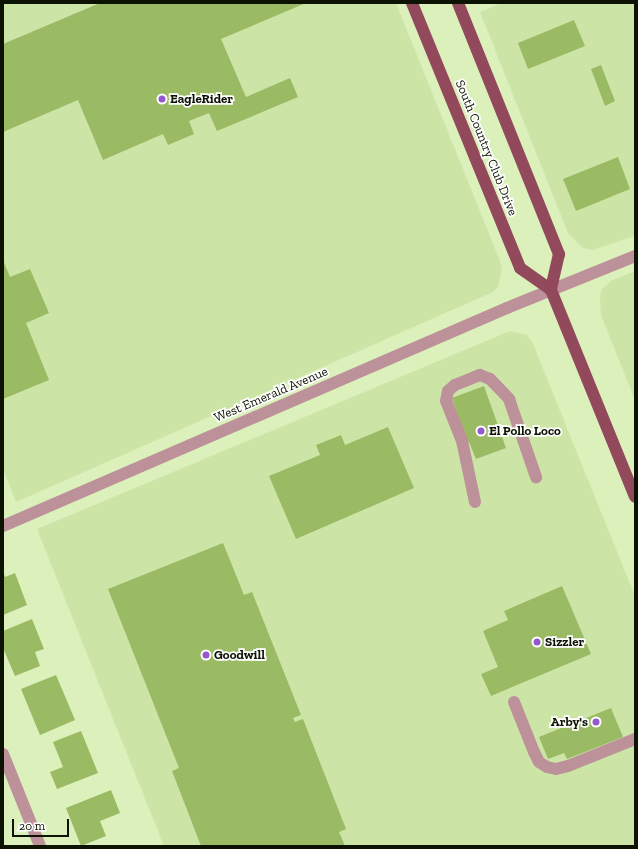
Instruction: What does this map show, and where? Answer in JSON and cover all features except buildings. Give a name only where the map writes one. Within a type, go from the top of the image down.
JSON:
[{"type":"main road","name":"South Country Club Drive","points":[[412,3],[520,268],[551,290]]},
{"type":"main road","points":[[458,3],[559,254],[551,290],[635,497]]},
{"type":"street","name":"West Emerald Avenue","points":[[3,526],[551,290],[635,256]]},
{"type":"street","points":[[475,502],[462,441],[446,400],[448,391],[455,384],[480,375],[490,379],[509,399],[536,477]]},
{"type":"street","points":[[514,702],[534,752],[540,762],[546,767],[556,769],[568,766],[635,739]]},
{"type":"street","points":[[3,754],[37,845]]},
{"type":"shaded area","points":[[3,3],[396,3],[502,267],[498,287],[493,292],[16,502],[3,469]]},
{"type":"shaded area","points":[[501,3],[635,3],[635,236],[593,250],[583,248],[568,233],[480,12]]},
{"type":"shaded area","points":[[635,271],[635,400],[601,315],[600,298],[601,290],[611,281]]},
{"type":"shaded area","points":[[510,331],[527,335],[533,344],[635,596],[635,846],[164,846],[37,529]]},
{"type":"place","name":"EagleRider","points":[[162,99]]},
{"type":"place","name":"El Pollo Loco","points":[[481,431]]},
{"type":"place","name":"Sizzler","points":[[537,642]]},
{"type":"place","name":"Goodwill","points":[[206,655]]},
{"type":"place","name":"Arby's","points":[[596,722]]}]
